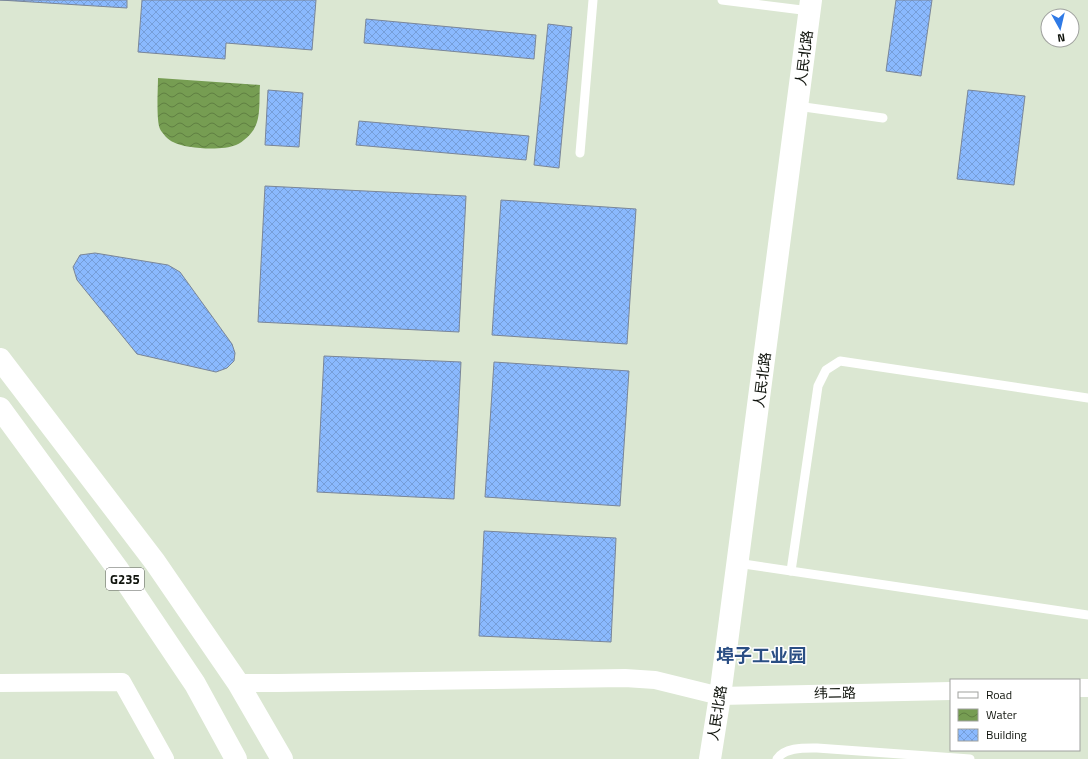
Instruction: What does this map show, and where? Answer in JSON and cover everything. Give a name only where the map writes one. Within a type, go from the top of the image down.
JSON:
[{"type":"main road","name":"人民北路","points":[[710,759],[738,564],[811,6]]},
{"type":"main road","name":"G235","points":[[0,359],[155,562],[238,683],[282,759]]},
{"type":"main road","name":"G235","points":[[0,408],[122,574],[195,684],[236,759]]},
{"type":"street","name":"纬二路","points":[[238,683],[625,678],[655,680],[720,696],[950,691]]},
{"type":"street","points":[[0,683],[122,682],[165,759]]},
{"type":"lane","points":[[580,153],[593,0]]},
{"type":"lane","points":[[722,0],[811,6]]},
{"type":"lane","points":[[798,106],[884,118]]},
{"type":"lane","points":[[791,571],[818,386],[826,370],[840,361],[1088,398]]},
{"type":"lane","points":[[738,564],[1088,615]]},
{"type":"lane","points":[[777,759],[780,755],[797,749],[818,748],[959,754],[970,759]]},
{"type":"water","points":[[158,78],[260,85],[257,123],[252,132],[244,140],[230,147],[213,149],[195,148],[171,141],[162,133],[159,125]]},
{"type":"building","points":[[0,0],[127,0],[127,8]]},
{"type":"building","points":[[142,0],[316,0],[312,50],[226,43],[225,59],[138,52]]},
{"type":"building","points":[[896,0],[932,0],[921,76],[886,71]]},
{"type":"building","points":[[366,19],[536,35],[534,59],[364,43]]},
{"type":"building","points":[[548,24],[572,27],[559,168],[534,165]]},
{"type":"building","points":[[268,90],[303,93],[299,147],[265,145]]},
{"type":"building","points":[[968,90],[1025,96],[1014,185],[957,179]]},
{"type":"building","points":[[359,121],[529,136],[526,160],[356,145]]},
{"type":"building","points":[[265,186],[466,196],[459,332],[258,322]]},
{"type":"building","points":[[501,200],[636,209],[627,344],[492,335]]},
{"type":"building","points":[[95,253],[168,265],[180,272],[232,344],[235,353],[234,361],[227,368],[216,372],[137,354],[77,280],[73,267],[80,255]]},
{"type":"building","points":[[324,356],[461,362],[454,499],[317,492]]},
{"type":"building","points":[[494,362],[629,371],[620,506],[485,497]]},
{"type":"building","points":[[484,531],[616,538],[611,642],[479,636]]},
{"type":"district","name":"埠子工业园","points":[[761,656]]}]
